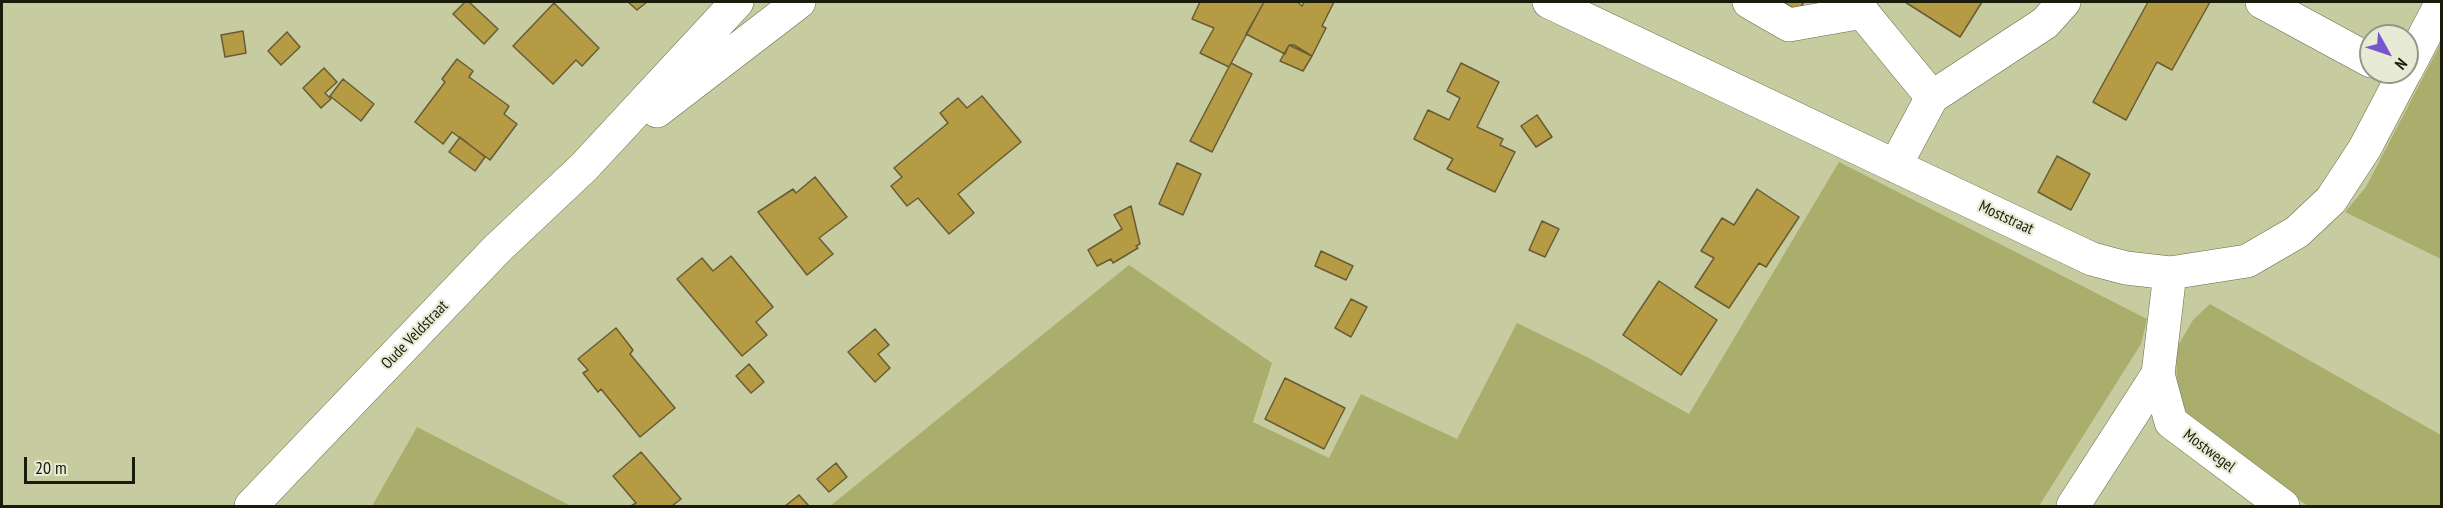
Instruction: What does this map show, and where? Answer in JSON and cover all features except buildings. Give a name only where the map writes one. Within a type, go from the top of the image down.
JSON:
[{"type":"street","name":"Oude Veldstraat","points":[[251,507],[497,249],[584,167],[737,2]]},
{"type":"street","name":"Oude Veldstraat","points":[[584,167],[799,2]]},
{"type":"street","name":"Moststraat","points":[[1549,2],[2092,259],[2126,268],[2170,273],[2247,261],[2297,232],[2331,200],[2365,148],[2397,84]]},
{"type":"street","points":[[1749,2],[1789,25],[1858,7],[1932,97]]},
{"type":"street","points":[[1895,166],[1932,97],[2044,22],[2064,2]]},
{"type":"street","points":[[2262,2],[2359,55]]},
{"type":"street","name":"Moststraat","points":[[2419,43],[2442,2]]},
{"type":"street","name":"Mostwegel","points":[[2170,273],[2158,374],[2171,422],[2283,507]]},
{"type":"street","points":[[2073,507],[2158,374]]},
{"type":"green space","points":[[2441,43],[2442,259],[2345,212],[2366,187]]},
{"type":"green space","points":[[1839,162],[2147,319],[2141,344],[2039,506],[830,506],[1129,265],[1272,363],[1253,422],[1329,458],[1361,394],[1457,439],[1517,323],[1589,358],[1689,414]]},
{"type":"green space","points":[[2210,304],[2441,435],[2441,506],[2308,506],[2190,422],[2177,386],[2176,349],[2193,320]]},
{"type":"green space","points":[[417,427],[571,506],[372,506]]}]
